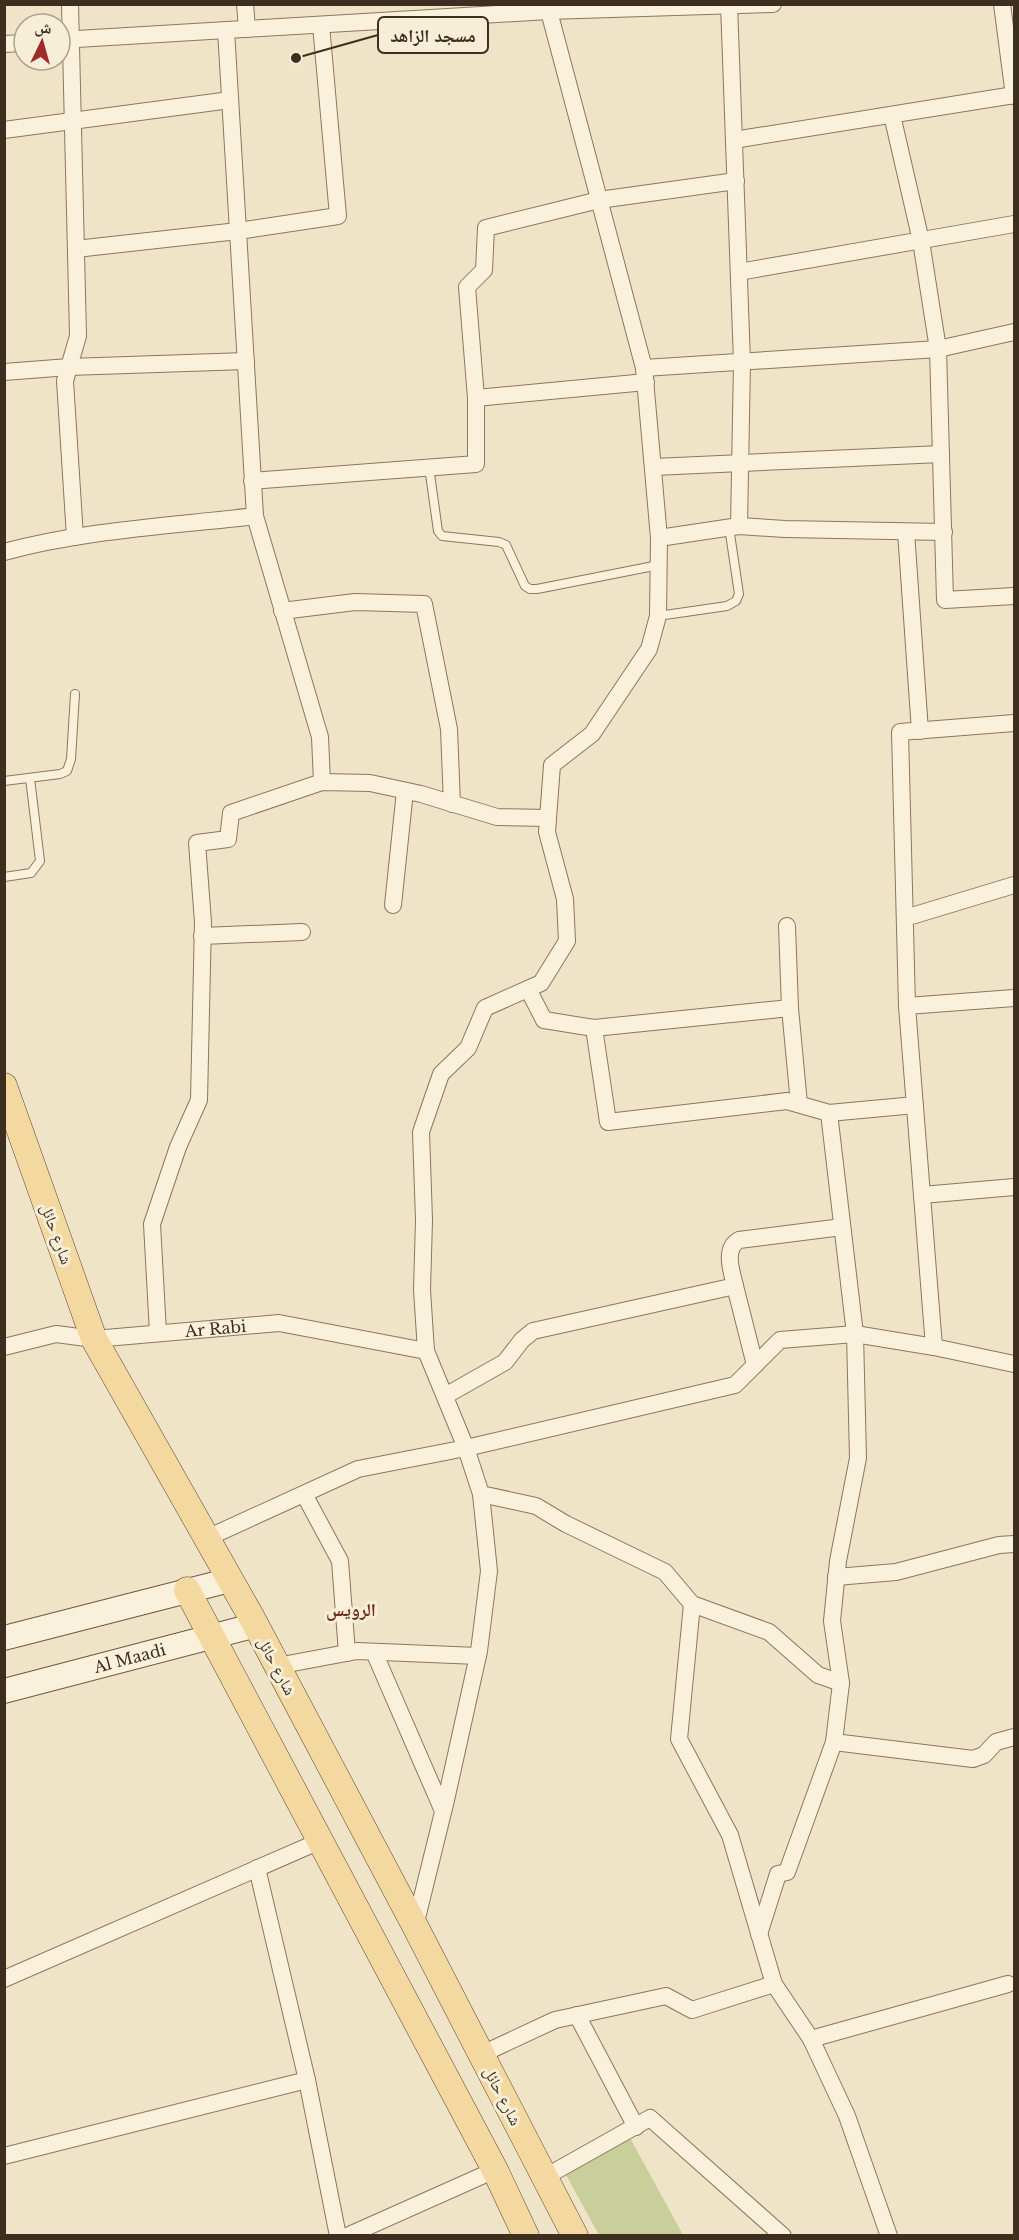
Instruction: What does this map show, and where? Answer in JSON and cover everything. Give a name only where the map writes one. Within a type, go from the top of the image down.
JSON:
[{"type":"main road","name":"شارع حائل","points":[[4,1086],[94,1339],[256,1625],[575,2235]]},
{"type":"main road","points":[[188,1590],[495,2170],[526,2235]]},
{"type":"street","points":[[246,4],[247,29]]},
{"type":"street","points":[[72,40],[321,25],[548,8],[773,4]]},
{"type":"street","points":[[734,140],[1014,96],[1002,4]]},
{"type":"street","points":[[729,5],[742,362],[740,463],[734,526]]},
{"type":"street","points":[[415,1926],[478,1656],[489,1572],[481,1494],[466,1448],[426,1351],[422,1290],[424,1220],[422,1132],[441,1074],[468,1048],[485,1008],[541,983],[567,941],[565,899],[547,832],[552,765],[592,734],[649,649],[658,616],[659,538],[645,375],[548,8]]},
{"type":"street","points":[[76,249],[238,231],[338,216],[321,25]]},
{"type":"street","points":[[226,30],[255,516],[320,737],[322,782]]},
{"type":"street","points":[[69,72],[73,120],[78,336],[65,381],[75,537]]},
{"type":"street","points":[[4,130],[230,100]]},
{"type":"street","points":[[892,115],[921,241],[938,350],[945,600],[1014,596]]},
{"type":"street","points":[[252,481],[476,464],[476,398],[467,287],[484,270],[486,228],[599,200],[736,181]]},
{"type":"street","points":[[739,272],[1014,224]]},
{"type":"street","points":[[476,398],[742,362],[938,350],[1014,332]]},
{"type":"street","points":[[4,372],[69,367],[246,361]]},
{"type":"street","points":[[654,467],[941,454]]},
{"type":"street","points":[[4,552],[38,542],[255,516]]},
{"type":"street","points":[[659,538],[734,526],[785,530],[944,532]]},
{"type":"street","points":[[906,532],[920,731]]},
{"type":"street","points":[[282,611],[355,602],[424,604],[449,729],[452,804]]},
{"type":"street","points":[[934,1347],[907,1006],[900,732],[1014,723]]},
{"type":"street","points":[[158,1334],[152,1224],[178,1147],[198,1100],[202,936],[197,843],[228,839],[231,813],[322,782],[370,783],[497,817],[548,818]]},
{"type":"street","points":[[393,905],[405,791]]},
{"type":"street","points":[[905,918],[1014,885]]},
{"type":"street","points":[[788,926],[790,1008],[798,1104]]},
{"type":"street","points":[[202,936],[302,932]]},
{"type":"street","points":[[528,989],[544,1020],[594,1029],[790,1008]]},
{"type":"street","points":[[907,1006],[1014,998]]},
{"type":"street","points":[[594,1029],[608,1122],[787,1101],[829,1113],[915,1104]]},
{"type":"street","points":[[759,1934],[778,1874],[787,1872],[834,1742],[841,1683],[832,1621],[836,1577],[858,1458],[855,1334],[829,1113]]},
{"type":"street","points":[[922,1195],[1014,1187]]},
{"type":"street","points":[[755,1365],[735,1286],[730,1250],[734,1243],[739,1240],[842,1227]]},
{"type":"street","points":[[445,1396],[505,1362],[522,1340],[533,1331],[735,1286]]},
{"type":"street","name":"Ar Rabi","points":[[4,1347],[56,1334],[94,1339],[279,1323],[426,1351]]},
{"type":"street","points":[[207,1538],[358,1469],[466,1448],[735,1385],[780,1340],[855,1334],[934,1347],[1014,1364]]},
{"type":"street","points":[[304,1494],[340,1561],[347,1653]]},
{"type":"street","points":[[481,1494],[536,1506],[566,1524],[666,1572],[692,1604],[768,1632],[818,1675],[841,1683]]},
{"type":"street","points":[[836,1577],[896,1572],[999,1545],[1014,1544]]},
{"type":"street","points":[[4,1638],[230,1580]]},
{"type":"street","points":[[692,1604],[679,1739],[730,1834],[774,1984],[811,2039],[847,2116],[889,2235]]},
{"type":"street","name":"Al Maadi","points":[[4,1692],[256,1625]]},
{"type":"street","points":[[374,1652],[443,1811]]},
{"type":"street","points":[[277,1666],[347,1653],[478,1656]]},
{"type":"street","points":[[834,1742],[973,1759],[984,1755],[996,1742],[1014,1737]]},
{"type":"street","points":[[4,1979],[320,1841]]},
{"type":"street","points":[[257,1868],[307,2080],[338,2235]]},
{"type":"street","points":[[482,2054],[555,2020],[666,1996],[692,2010],[774,1984]]},
{"type":"street","points":[[811,2039],[1008,1984]]},
{"type":"street","points":[[577,2015],[636,2127]]},
{"type":"street","points":[[4,2156],[307,2080]]},
{"type":"street","points":[[545,2177],[650,2118],[783,2235]]},
{"type":"street","points":[[347,2235],[495,2170]]},
{"type":"lane","points":[[429,467],[438,531],[442,536],[500,542],[506,545],[525,586],[530,589],[659,565]]},
{"type":"lane","points":[[658,616],[727,606],[736,601],[739,594],[734,526]]},
{"type":"lane","points":[[4,781],[60,774],[67,771],[71,759],[75,694]]},
{"type":"lane","points":[[4,877],[31,873],[40,861],[30,778]]},
{"type":"green space","points":[[630,2138],[682,2233],[678,2236],[599,2235],[565,2173]]},
{"type":"place","name":"مسجد الزاهد","points":[[296,58]]},
{"type":"district","name":"الرويس","points":[[351,1610]]}]
